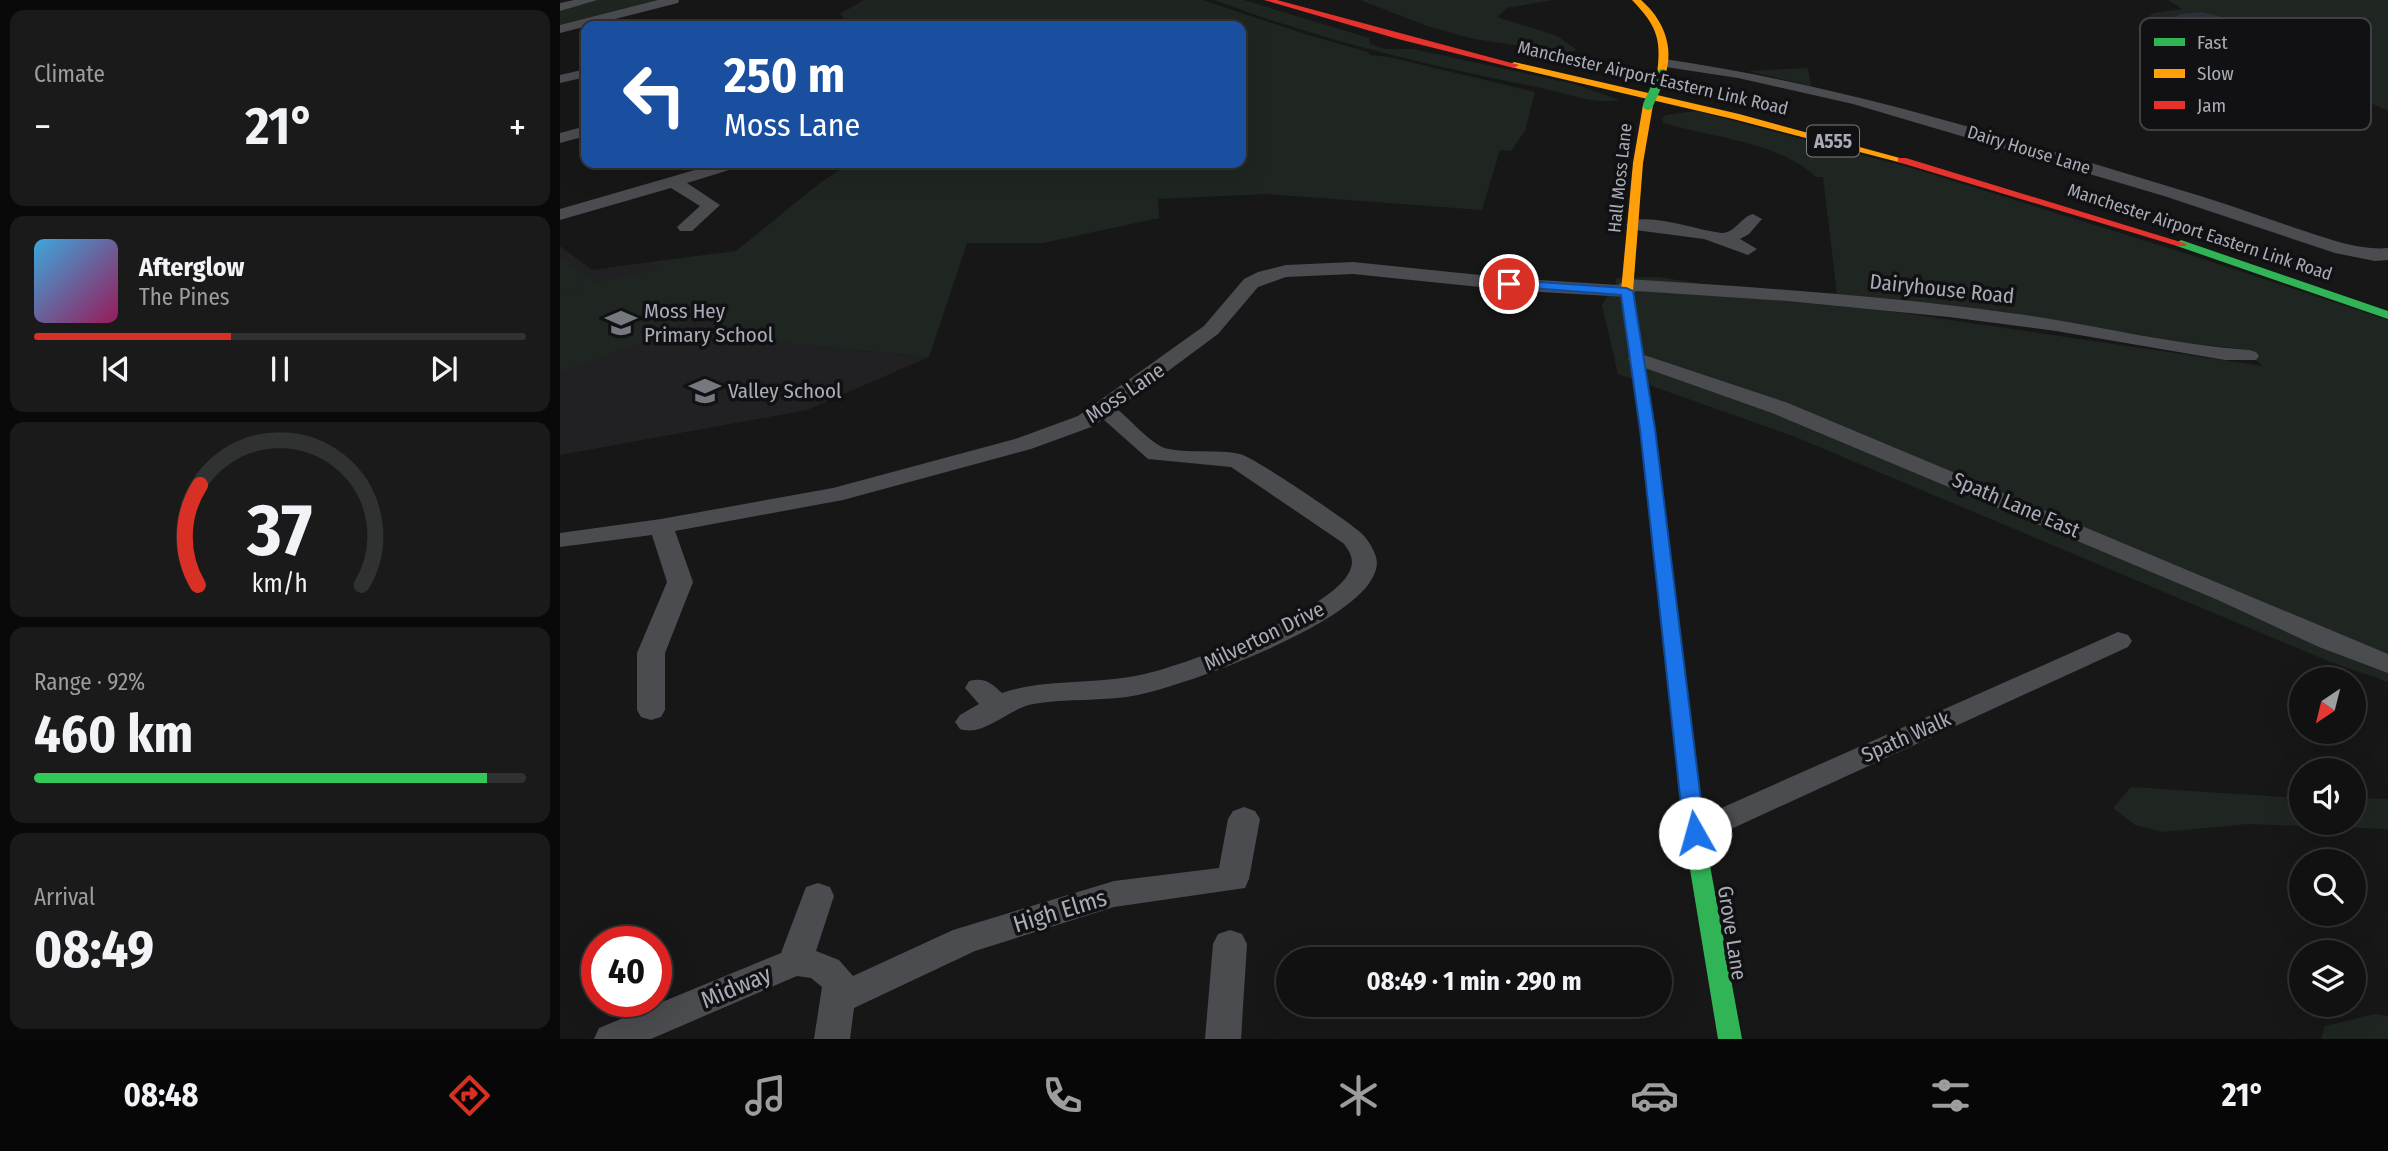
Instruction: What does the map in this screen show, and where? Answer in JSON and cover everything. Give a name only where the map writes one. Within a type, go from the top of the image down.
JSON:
[{"type":"main road","name":"Manchester Airport Eastern Link Road","points":[[1268,0],[1354,26],[1728,114],[1877,153],[2178,242],[2388,314]]},
{"type":"main road","name":"Manchester Airport Eastern Link Road","points":[[1306,0],[1438,37],[1750,107],[1953,160],[2196,233],[2388,299]]},
{"type":"main road","name":"Hall Moss Lane","points":[[1627,288],[1638,163],[1648,105],[1663,69],[1666,39],[1654,14],[1636,0]]},
{"type":"main road","name":"Grove Lane","points":[[1627,288],[1639,359],[1695,833],[1730,1039]]},
{"type":"street","points":[[560,7],[591,0]]},
{"type":"street","points":[[591,21],[673,0]]},
{"type":"street","points":[[560,29],[581,24]]},
{"type":"street","name":"Dairy House Lane","points":[[1663,69],[1738,74],[1856,100],[2170,192],[2342,248],[2375,255],[2388,254]]},
{"type":"street","points":[[560,79],[581,74]]},
{"type":"street","points":[[562,135],[581,132]]},
{"type":"street","points":[[560,215],[720,168]]},
{"type":"street","points":[[674,182],[712,205],[686,227]]},
{"type":"street","points":[[1727,239],[1743,230],[1753,219]]},
{"type":"street","points":[[1634,225],[1684,229],[1727,239],[1748,249]]},
{"type":"street","name":"Moss Lane","points":[[560,540],[661,526],[835,495],[1023,444],[1086,421],[1211,330],[1251,283],[1286,271],[1353,268],[1509,284],[1627,288]]},
{"type":"street","name":"Dairyhouse Road","points":[[1627,288],[1838,300],[1960,312],[2110,333],[2221,355],[2249,356]]},
{"type":"street","name":"Spath Lane East","points":[[1639,359],[1780,408],[2388,664]]},
{"type":"street","name":"Milverton Drive","points":[[971,722],[988,697],[1020,697],[1139,685],[1214,663],[1327,606],[1353,585],[1363,570],[1364,554],[1352,538],[1237,460],[1156,454],[1104,410]]},
{"type":"street","points":[[651,710],[651,653],[680,582],[661,526]]},
{"type":"street","name":"Spath Walk","points":[[1695,833],[2118,641]]},
{"type":"street","name":"High Elms","points":[[840,998],[965,940],[1114,894],[1233,879],[1244,819]]},
{"type":"street","name":"Midway","points":[[612,1039],[795,962],[818,896]]},
{"type":"street","points":[[1223,1039],[1230,944]]},
{"type":"street","points":[[795,962],[810,963],[832,972],[840,984],[832,1039]]},
{"type":"shaded area","points":[[591,0],[673,0],[591,21],[581,21],[581,24],[560,29],[560,7]]},
{"type":"shaded area","points":[[864,0],[1203,0],[1368,52],[1370,55],[1389,57],[1535,92],[1525,131],[1511,151],[1500,150],[1482,210],[1268,194],[1158,199],[1159,218],[1043,243],[967,243],[929,357],[758,341],[757,329],[721,335],[719,309],[646,337],[645,342],[560,372],[560,295],[585,286],[560,294],[560,257],[595,283],[660,269],[650,262],[736,251],[821,182],[843,168],[1246,168],[1246,21],[846,21],[840,14]]},
{"type":"shaded area","points":[[1214,0],[1244,0],[1369,38],[1370,44],[1385,49],[1413,49],[1574,84],[1620,100],[1590,100],[1417,61],[1294,28]]},
{"type":"shaded area","points":[[1360,0],[1553,0],[1507,8],[1497,17],[1557,36],[1577,50],[1566,53],[1474,39],[1427,26]]},
{"type":"shaded area","points":[[2168,0],[2388,0],[2388,111],[2371,103],[2371,18],[2146,18],[2154,13],[2182,9]]},
{"type":"shaded area","points":[[2201,12],[2223,18],[2173,18],[2181,14]]},
{"type":"shaded area","points":[[1808,68],[1811,86],[1748,71]]},
{"type":"shaded area","points":[[1696,111],[1915,169],[2388,320],[2388,682],[2366,674],[2366,667],[2345,667],[2328,661],[1793,436],[1618,374],[1602,305],[1616,283],[1616,278],[1657,277],[2263,366],[2242,349],[2188,343],[2006,312],[1837,294],[1823,177],[1816,177],[1801,165],[1764,148],[1663,123],[1662,118],[1666,115]]},
{"type":"shaded area","name":"Valley School","points":[[560,246],[592,270],[650,262],[720,309],[758,328],[759,341],[929,357],[807,410],[560,455]]},
{"type":"shaded area","points":[[2131,787],[2289,797],[2289,825],[2248,824],[2163,832],[2135,825],[2113,808]]},
{"type":"shaded area","points":[[2366,798],[2388,799],[2388,829],[2366,828]]},
{"type":"shaded area","points":[[2366,1016],[2388,1016],[2388,1039],[2321,1039],[2325,1026]]},
{"type":"traffic: fast","points":[[1648,105],[1662,74]]},
{"type":"traffic: fast","points":[[2181,244],[2388,315]]},
{"type":"traffic: fast","points":[[1687,768],[1694,833],[1730,1039]]},
{"type":"traffic: slow","points":[[1636,0],[1652,16],[1661,32],[1664,52],[1662,74]]},
{"type":"traffic: slow","points":[[1514,65],[1735,116],[1902,160]]},
{"type":"traffic: slow","points":[[1648,105],[1638,163],[1627,291],[1648,429],[1661,540]]},
{"type":"traffic: jam","points":[[1268,0],[1514,65]]},
{"type":"traffic: jam","points":[[1902,160],[2181,244]]},
{"type":"traffic: jam","points":[[1661,540],[1687,768]]},
{"type":"place","name":"Moss Hey Primary School","points":[[621,323]]},
{"type":"place","name":"Valley School","points":[[705,391]]},
{"type":"route","points":[[1509,284],[1626,291],[1639,359],[1648,429],[1695,833]]}]
